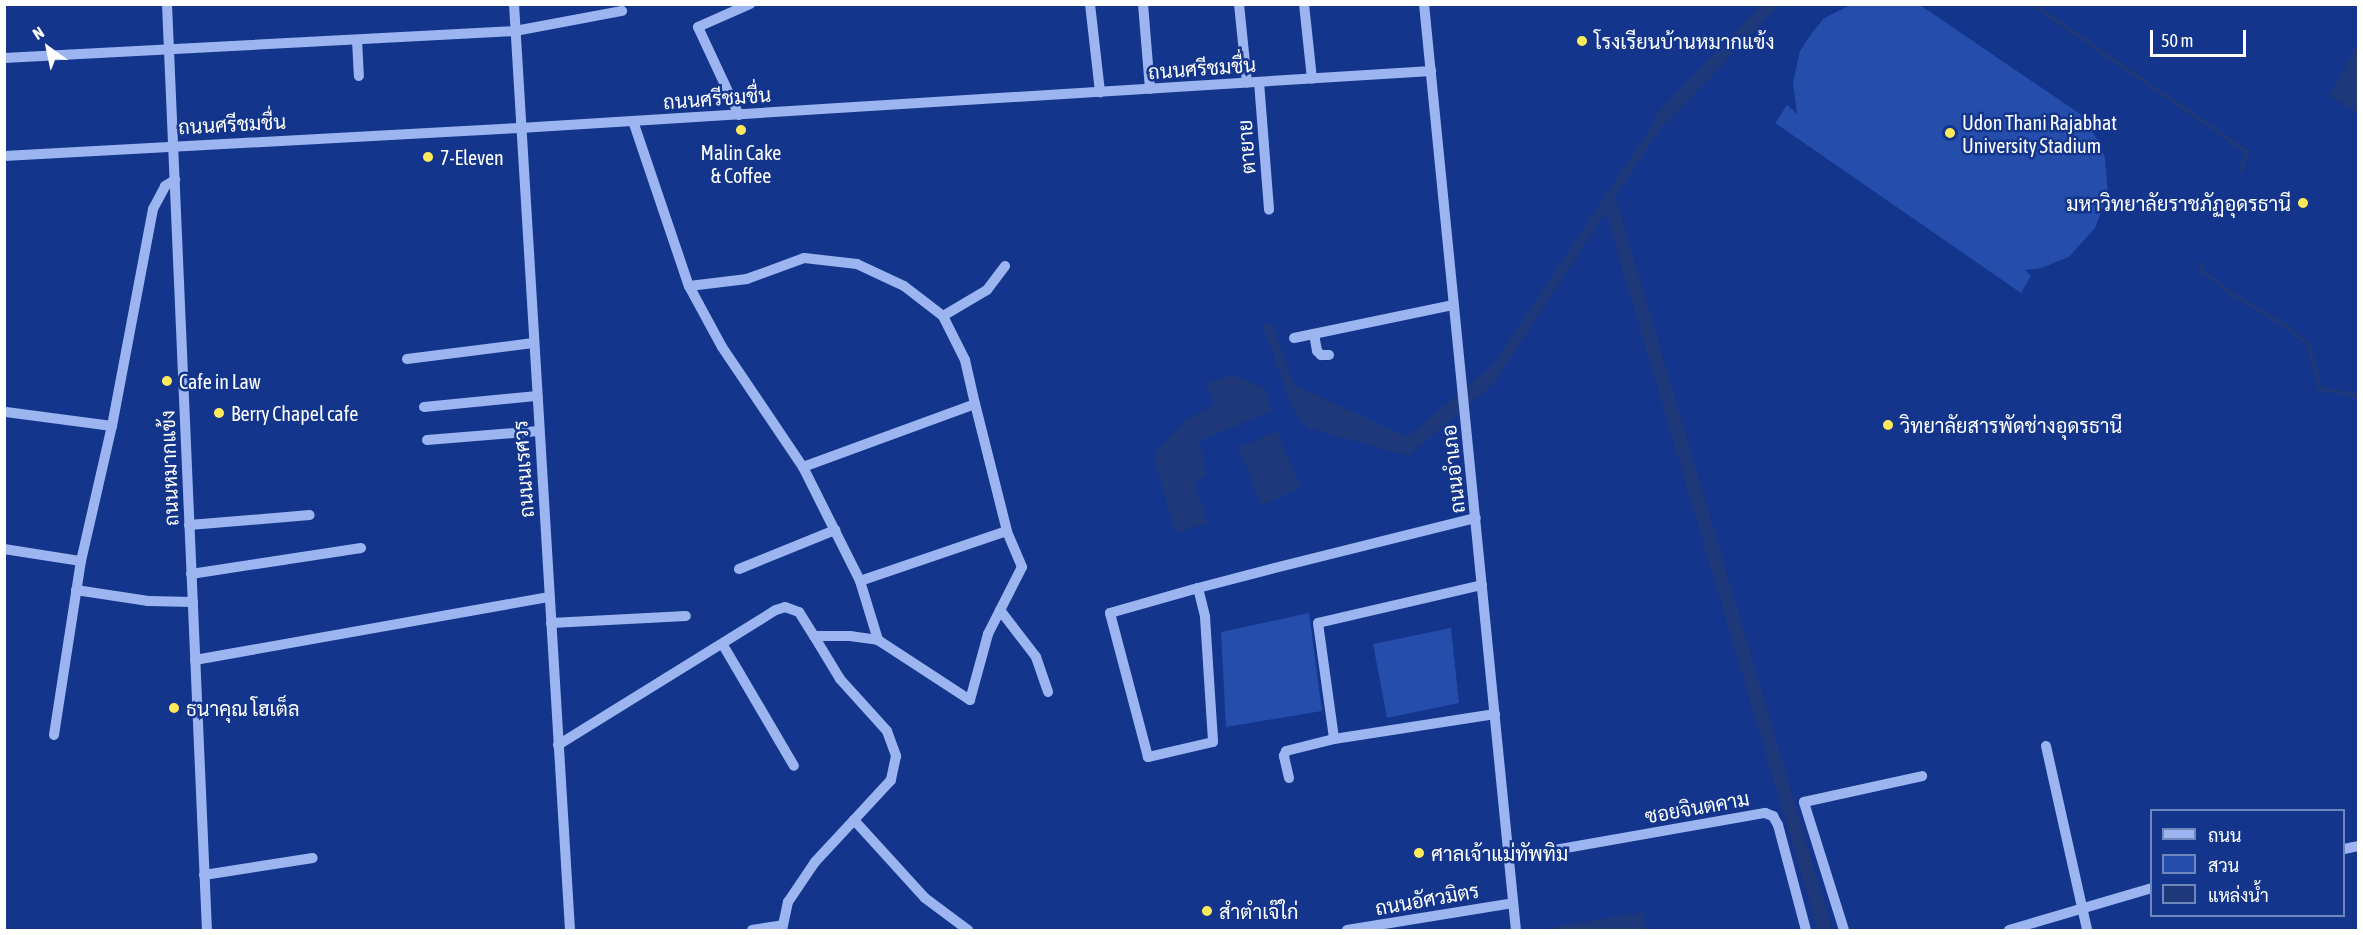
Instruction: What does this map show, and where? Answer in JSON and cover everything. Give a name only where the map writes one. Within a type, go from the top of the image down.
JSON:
[{"type":"street","name":"ถนนหมากแข้ง","points":[[167,4],[207,930]]},
{"type":"street","name":"ถนนนเรศวร","points":[[514,4],[570,930]]},
{"type":"street","points":[[739,115],[698,27],[750,4]]},
{"type":"street","points":[[1090,4],[1100,92]]},
{"type":"street","points":[[1143,4],[1150,89]]},
{"type":"street","points":[[1239,4],[1247,83]]},
{"type":"street","points":[[1304,4],[1312,79]]},
{"type":"street","name":"ถนนอำเภอ","points":[[1424,4],[1516,930]]},
{"type":"street","points":[[4,58],[515,31],[622,11]]},
{"type":"street","points":[[357,40],[359,76]]},
{"type":"street","name":"ถนนศรีชมชื่น","points":[[4,156],[739,115],[1431,71]]},
{"type":"street","name":"ตายาย","points":[[1259,82],[1269,210]]},
{"type":"street","points":[[633,121],[689,286],[722,347],[803,467],[860,581],[878,640]]},
{"type":"street","points":[[54,735],[81,561],[112,426],[153,209],[165,186],[175,180]]},
{"type":"street","points":[[689,286],[747,279],[804,258],[857,264],[904,286],[943,316],[965,360],[1007,531],[1022,567],[988,634],[970,700],[878,640],[850,636],[814,636]]},
{"type":"street","points":[[943,316],[987,290],[1005,266]]},
{"type":"street","points":[[1294,338],[1454,306]]},
{"type":"street","points":[[1314,334],[1317,351],[1321,355],[1329,355]]},
{"type":"street","points":[[406,359],[533,344]]},
{"type":"street","points":[[424,407],[537,396]]},
{"type":"street","points":[[803,467],[975,404]]},
{"type":"street","points":[[6,411],[112,426]]},
{"type":"street","points":[[427,440],[539,431]]},
{"type":"street","points":[[189,525],[310,515]]},
{"type":"street","points":[[1198,588],[1205,617],[1213,742],[1148,757],[1110,613],[1198,588],[1476,518]]},
{"type":"street","points":[[739,569],[835,530]]},
{"type":"street","points":[[860,581],[1007,531]]},
{"type":"street","points":[[191,574],[361,548]]},
{"type":"street","points":[[4,549],[81,561]]},
{"type":"street","points":[[1334,739],[1318,623],[1482,585]]},
{"type":"street","points":[[76,590],[148,601],[193,602]]},
{"type":"street","points":[[195,660],[549,597]]},
{"type":"street","points":[[558,745],[723,645],[776,610],[785,608],[799,612],[840,679],[887,731],[896,756],[891,780],[815,862],[788,902],[782,928],[752,930]]},
{"type":"street","points":[[1000,610],[1036,657],[1048,692]]},
{"type":"street","points":[[551,623],[686,616]]},
{"type":"street","points":[[723,645],[794,766]]},
{"type":"street","points":[[1289,778],[1284,756],[1286,751],[1334,739],[1495,714]]},
{"type":"street","points":[[2046,746],[2087,930]]},
{"type":"street","points":[[1844,930],[1804,802],[1922,776]]},
{"type":"street","name":"ซอยจินตคาม","points":[[1509,858],[1765,813],[1773,816],[1778,825],[1806,930]]},
{"type":"street","points":[[854,820],[925,898],[968,930]]},
{"type":"street","points":[[204,875],[313,858]]},
{"type":"street","points":[[2009,930],[2150,888]]},
{"type":"street","name":"ถนนอัศวมิตร","points":[[1347,930],[1387,927],[1513,903]]},
{"type":"green space","points":[[1850,5],[1920,5],[2080,114],[2099,142],[2105,158],[2108,194],[2095,228],[2069,257],[2041,268],[2025,270],[2031,276],[2021,293],[1775,123],[1787,105],[1797,114],[1793,82],[1800,51],[1823,19]]},
{"type":"green space","points":[[1309,613],[1322,711],[1226,727],[1221,632]]},
{"type":"green space","points":[[1451,628],[1459,703],[1387,718],[1373,644]]},
{"type":"water","points":[[2358,45],[2358,113],[2329,96]]},
{"type":"water","points":[[1659,115],[1667,119],[1493,384],[1409,456],[1308,428],[1293,410],[1262,324],[1272,323],[1293,384],[1407,437],[1494,364]]},
{"type":"water","points":[[1232,375],[1265,388],[1272,411],[1199,441],[1207,475],[1194,484],[1208,523],[1176,533],[1155,464],[1157,450],[1184,421],[1215,404],[1206,384]]},
{"type":"water","points":[[1277,431],[1301,488],[1262,505],[1238,448]]},
{"type":"water","points":[[1643,912],[1646,930],[1555,930],[1554,927]]},
{"type":"waterway","points":[[1663,117],[1771,4]]},
{"type":"waterway","points":[[2032,4],[2247,152],[2241,171]]},
{"type":"waterway","points":[[1611,206],[1825,930]]},
{"type":"waterway","points":[[2202,263],[2200,269],[2229,292],[2289,328],[2309,346],[2320,389],[2358,396]]},
{"type":"place","name":"โรงเรียนบ้านหมากแข้ง","points":[[1582,41]]},
{"type":"place","name":"Malin Cake & Coffee","points":[[741,130]]},
{"type":"place","name":"Udon Thani Rajabhat University Stadium","points":[[1950,133]]},
{"type":"place","name":"7-Eleven","points":[[428,157]]},
{"type":"place","name":"มหาวิทยาลัยราชภัฏอุดรธานี","points":[[2303,203]]},
{"type":"place","name":"Cafe in Law","points":[[167,381]]},
{"type":"place","name":"Berry Chapel cafe","points":[[219,413]]},
{"type":"place","name":"วิทยาลัยสารพัดช่างอุดรธานี","points":[[1888,425]]},
{"type":"place","name":"ธนาคุณ โฮเต็ล","points":[[174,708]]},
{"type":"place","name":"ศาลเจ้าแม่ทัพทิม","points":[[1419,853]]},
{"type":"place","name":"สำตำเจ๊ใก่","points":[[1207,911]]}]
